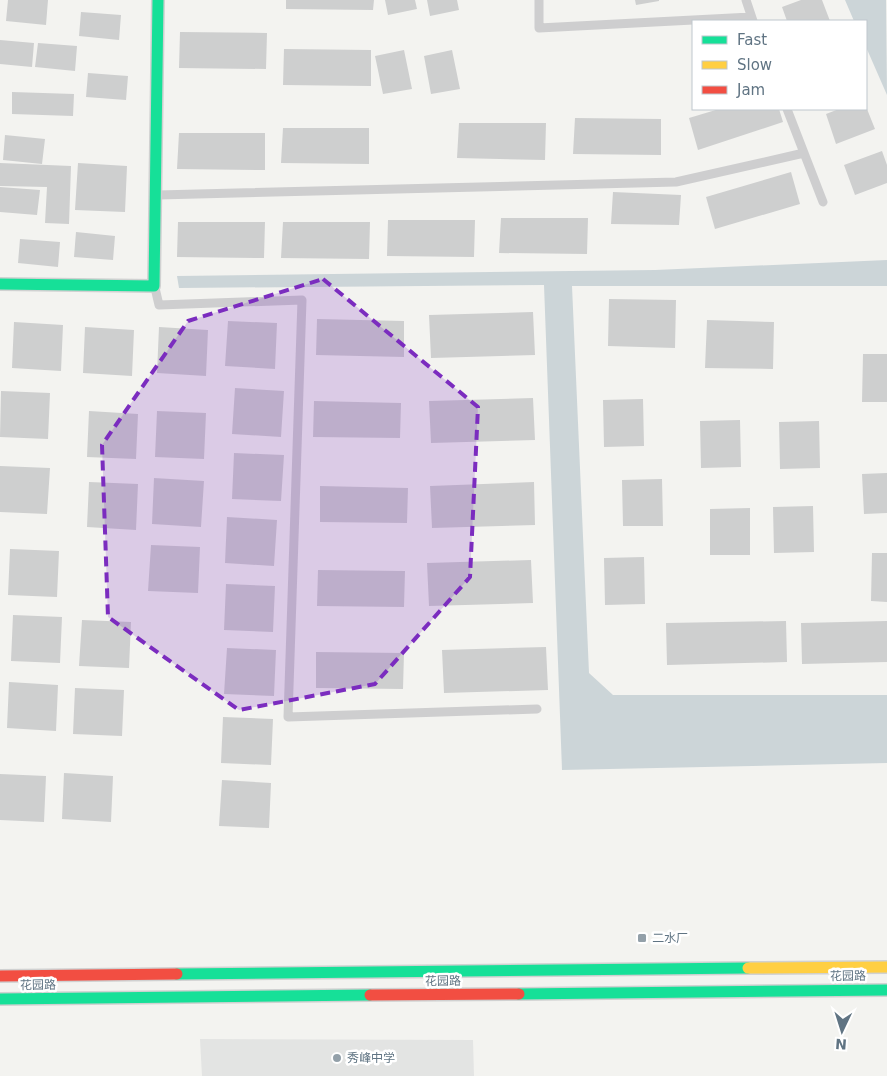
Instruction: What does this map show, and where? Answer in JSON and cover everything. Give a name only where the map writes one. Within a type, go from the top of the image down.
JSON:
[{"type":"main road","points":[[0,284],[154,286],[158,0]]},
{"type":"main road","name":"花园路","points":[[0,976],[887,967]]},
{"type":"main road","name":"花园路","points":[[0,1000],[887,990]]},
{"type":"lane","points":[[538,0],[539,28],[692,22]]},
{"type":"lane","points":[[728,20],[752,19],[746,0]]},
{"type":"lane","points":[[787,110],[823,202]]},
{"type":"lane","points":[[155,195],[676,182],[804,153]]},
{"type":"lane","points":[[154,286],[159,306],[302,300],[288,717],[537,709]]},
{"type":"highlighted area","points":[[323,279],[478,407],[470,577],[375,684],[239,710],[108,617],[102,445],[188,321]]},
{"type":"shaded area","points":[[845,0],[886,0],[887,95],[867,49],[867,20],[854,20]]},
{"type":"shaded area","points":[[887,260],[887,286],[572,286],[589,673],[613,695],[887,695],[887,763],[562,770],[544,285],[179,288],[177,276],[655,270]]},
{"type":"shaded area","name":"秀峰中学","points":[[200,1039],[473,1040],[474,1076],[202,1076]]},
{"type":"building","points":[[8,0],[48,0],[46,25],[6,21]]},
{"type":"building","points":[[286,0],[374,0],[373,10],[286,9]]},
{"type":"building","points":[[385,0],[415,0],[417,9],[388,15]]},
{"type":"building","points":[[427,0],[457,0],[459,10],[430,16]]},
{"type":"building","points":[[635,0],[659,0],[659,1],[636,5]]},
{"type":"building","points":[[801,0],[822,0],[830,20],[787,20],[782,7]]},
{"type":"building","points":[[81,12],[121,15],[119,40],[79,36]]},
{"type":"building","points":[[180,32],[267,33],[266,69],[179,68]]},
{"type":"building","points":[[0,40],[34,43],[32,67],[0,64]]},
{"type":"building","points":[[38,43],[77,46],[75,71],[35,67]]},
{"type":"building","points":[[284,49],[371,50],[371,86],[283,85]]},
{"type":"building","points":[[404,50],[412,89],[383,94],[375,56]]},
{"type":"building","points":[[452,50],[460,89],[431,94],[424,56]]},
{"type":"building","points":[[88,73],[128,76],[126,100],[86,97]]},
{"type":"building","points":[[12,92],[74,94],[73,116],[12,114]]},
{"type":"building","points":[[867,109],[875,129],[836,144],[826,114],[836,110]]},
{"type":"building","points":[[716,110],[779,110],[783,122],[698,150],[689,118]]},
{"type":"building","points":[[575,118],[661,119],[661,155],[573,154]]},
{"type":"building","points":[[459,123],[546,123],[545,160],[457,158]]},
{"type":"building","points":[[283,128],[369,128],[369,164],[281,163]]},
{"type":"building","points":[[179,133],[265,133],[265,170],[177,169]]},
{"type":"building","points":[[5,135],[45,139],[42,164],[3,160]]},
{"type":"building","points":[[882,151],[887,165],[887,183],[855,195],[844,165]]},
{"type":"building","points":[[0,163],[71,166],[69,224],[45,223],[47,187],[0,186]]},
{"type":"building","points":[[78,163],[127,166],[125,212],[75,210]]},
{"type":"building","points":[[791,172],[800,204],[715,229],[706,197]]},
{"type":"building","points":[[0,187],[40,190],[37,215],[0,212]]},
{"type":"building","points":[[613,192],[681,195],[679,225],[611,224]]},
{"type":"building","points":[[501,218],[588,218],[587,254],[499,253]]},
{"type":"building","points":[[388,220],[475,220],[474,257],[387,256]]},
{"type":"building","points":[[178,222],[265,222],[264,258],[177,257]]},
{"type":"building","points":[[283,222],[370,222],[369,259],[281,258]]},
{"type":"building","points":[[76,232],[115,236],[113,260],[74,257]]},
{"type":"building","points":[[20,239],[60,242],[58,267],[18,263]]},
{"type":"building","points":[[609,299],[676,300],[675,348],[608,346]]},
{"type":"building","points":[[533,312],[535,355],[431,358],[429,315]]},
{"type":"building","points":[[317,319],[404,321],[404,357],[316,355]]},
{"type":"building","points":[[707,320],[774,322],[773,369],[705,368]]},
{"type":"building","points":[[228,321],[277,323],[275,369],[225,366]]},
{"type":"building","points":[[14,322],[63,325],[61,371],[12,368]]},
{"type":"building","points":[[85,327],[134,330],[132,376],[83,373]]},
{"type":"building","points":[[159,327],[208,330],[206,376],[157,373]]},
{"type":"building","points":[[863,354],[887,354],[887,402],[862,402]]},
{"type":"building","points":[[235,388],[284,391],[281,437],[232,434]]},
{"type":"building","points":[[1,391],[50,393],[48,439],[0,437]]},
{"type":"building","points":[[533,398],[535,440],[431,443],[429,401]]},
{"type":"building","points":[[643,399],[644,446],[604,447],[603,400]]},
{"type":"building","points":[[314,401],[401,403],[400,438],[313,437]]},
{"type":"building","points":[[89,411],[138,414],[136,459],[87,457]]},
{"type":"building","points":[[157,411],[206,413],[204,459],[155,457]]},
{"type":"building","points":[[740,420],[741,467],[701,468],[700,421]]},
{"type":"building","points":[[819,421],[820,468],[780,469],[779,422]]},
{"type":"building","points":[[234,453],[284,455],[281,501],[232,499]]},
{"type":"building","points":[[0,466],[50,468],[47,514],[0,512]]},
{"type":"building","points":[[887,473],[887,513],[864,514],[862,474]]},
{"type":"building","points":[[154,478],[204,481],[201,527],[152,524]]},
{"type":"building","points":[[662,479],[663,526],[623,526],[622,480]]},
{"type":"building","points":[[89,482],[138,484],[136,530],[87,527]]},
{"type":"building","points":[[534,482],[535,525],[432,528],[430,486]]},
{"type":"building","points":[[320,486],[408,488],[407,523],[320,522]]},
{"type":"building","points":[[813,506],[814,552],[774,553],[773,507]]},
{"type":"building","points":[[750,508],[750,555],[710,555],[710,509]]},
{"type":"building","points":[[227,517],[277,520],[274,566],[225,563]]},
{"type":"building","points":[[151,545],[200,547],[198,593],[148,591]]},
{"type":"building","points":[[10,549],[59,551],[57,597],[8,595]]},
{"type":"building","points":[[872,553],[887,553],[887,602],[871,601]]},
{"type":"building","points":[[644,557],[645,604],[605,605],[604,558]]},
{"type":"building","points":[[531,560],[533,603],[429,606],[427,563]]},
{"type":"building","points":[[318,570],[405,571],[404,607],[317,606]]},
{"type":"building","points":[[226,584],[275,586],[273,632],[224,630]]},
{"type":"building","points":[[13,615],[62,617],[60,663],[11,661]]},
{"type":"building","points":[[82,620],[131,622],[129,668],[79,666]]},
{"type":"building","points":[[786,621],[787,662],[667,665],[666,623]]},
{"type":"building","points":[[887,621],[887,662],[802,664],[801,623]]},
{"type":"building","points":[[546,647],[548,690],[444,693],[442,650]]},
{"type":"building","points":[[227,648],[276,650],[274,696],[224,694]]},
{"type":"building","points":[[316,652],[404,653],[403,689],[316,688]]},
{"type":"building","points":[[9,682],[58,685],[56,731],[7,728]]},
{"type":"building","points":[[75,688],[124,690],[122,736],[73,734]]},
{"type":"building","points":[[223,717],[273,719],[271,765],[221,763]]},
{"type":"building","points":[[64,773],[113,776],[111,822],[62,819]]},
{"type":"building","points":[[0,774],[46,776],[44,822],[0,820]]},
{"type":"building","points":[[222,780],[271,783],[269,828],[219,826]]},
{"type":"traffic: fast","points":[[0,284],[154,286],[158,0]]},
{"type":"traffic: fast","points":[[177,974],[748,968]]},
{"type":"traffic: fast","points":[[519,994],[887,990]]},
{"type":"traffic: fast","points":[[0,999],[370,995]]},
{"type":"traffic: slow","points":[[748,968],[887,967]]},
{"type":"traffic: jam","points":[[0,976],[177,974]]},
{"type":"traffic: jam","points":[[370,995],[519,994]]},
{"type":"place","name":"二水厂","points":[[642,938]]},
{"type":"place","name":"秀峰中学","points":[[337,1058]]}]
